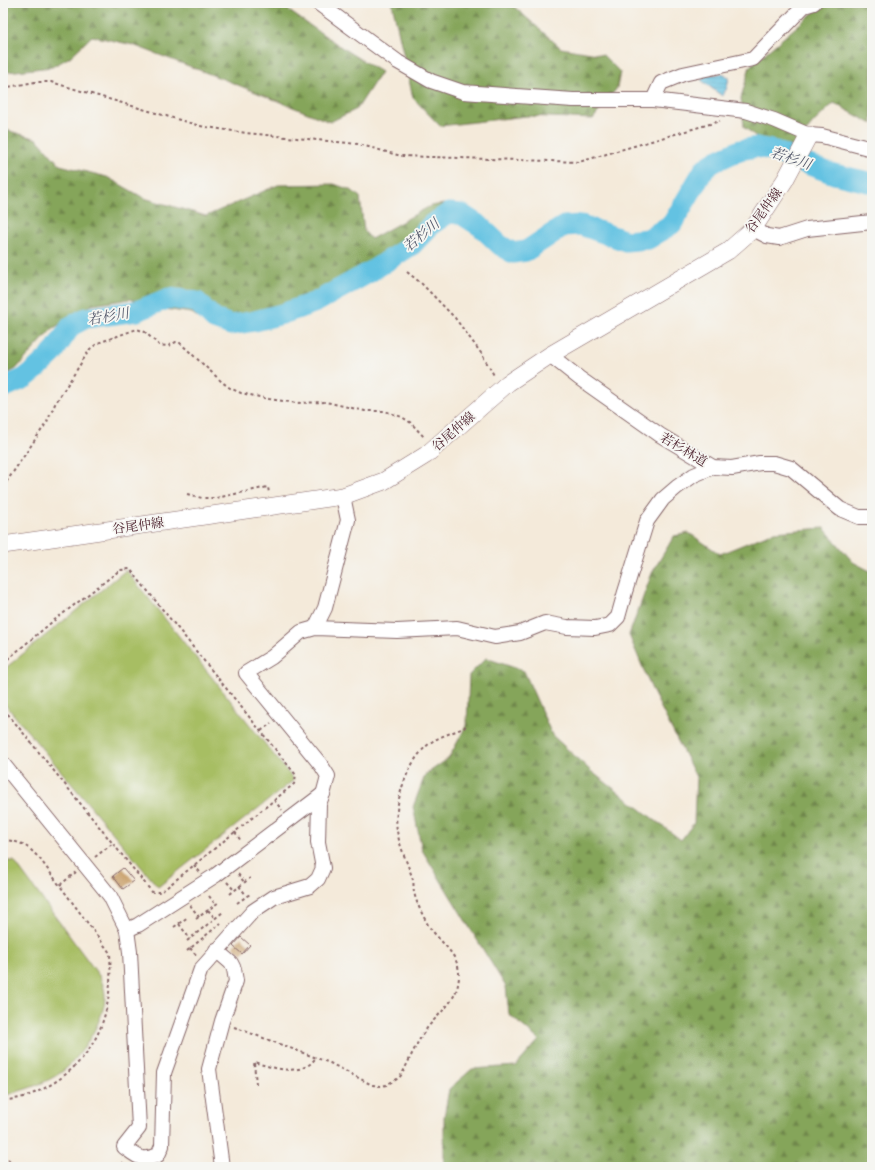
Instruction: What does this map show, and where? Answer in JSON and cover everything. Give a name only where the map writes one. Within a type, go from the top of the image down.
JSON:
[{"type":"main road","name":"谷尾仲線","points":[[3,545],[343,496],[384,481],[426,455],[501,389],[550,355],[728,251],[753,229],[785,180],[806,141]]},
{"type":"street","points":[[318,3],[398,62],[431,81],[463,92],[574,100],[653,100],[746,111],[774,120],[806,141],[822,136],[872,149]]},
{"type":"street","points":[[653,100],[661,83],[683,74],[753,59],[804,6],[814,3]]},
{"type":"street","points":[[753,229],[766,236],[779,238],[807,228],[872,222]]},
{"type":"street","name":"若杉林道","points":[[550,355],[579,378],[660,435],[713,467],[732,468],[760,463],[774,463],[791,468],[840,509],[859,517],[872,517]]},
{"type":"street","points":[[3,764],[110,896],[127,930],[130,952],[139,1128],[124,1146],[139,1158],[148,1159],[158,1155],[162,1146],[164,1073],[201,969],[216,950],[253,911],[274,897],[310,886],[318,879],[323,868],[318,842],[319,804],[328,776],[321,765],[246,673],[272,657],[301,632],[315,628],[397,632],[457,628],[495,637],[520,633],[545,623],[595,628],[610,625],[618,617],[647,521],[663,499],[677,487],[694,475],[713,467]]},
{"type":"street","points":[[315,628],[325,608],[348,520],[343,496]]},
{"type":"street","points":[[127,930],[138,925],[216,875],[323,794]]},
{"type":"street","points":[[216,950],[231,963],[236,981],[222,1021],[209,1069],[222,1167]]},
{"type":"path","points":[[3,88],[35,82],[51,82],[200,126],[246,133],[358,144],[400,156],[569,162],[579,162],[730,118],[740,111]]},
{"type":"path","points":[[407,272],[421,283],[455,318],[481,353],[501,389]]},
{"type":"path","points":[[3,487],[47,422],[55,404],[90,349],[98,343],[137,329],[145,332],[159,345],[168,346],[179,342],[222,382],[241,393],[297,403],[326,402],[365,411],[385,411],[402,417],[411,423],[434,448]]},
{"type":"path","points":[[187,494],[202,498],[216,498],[268,487],[270,507]]},
{"type":"path","points":[[3,663],[52,622],[120,570],[130,569],[296,775],[294,784],[161,892],[152,892],[3,708]]},
{"type":"path","points":[[222,1021],[340,1067],[372,1085],[381,1086],[393,1082],[399,1078],[424,1032],[456,994],[459,980],[458,966],[450,952],[430,929],[414,893],[413,882],[397,832],[396,818],[403,785],[413,763],[423,750],[433,741],[464,728],[467,724]]},
{"type":"path","points":[[3,840],[18,841],[30,848],[40,859],[110,953],[111,965],[108,1000],[103,1024],[97,1037],[80,1061],[69,1073],[35,1093],[21,1098],[3,1100]]},
{"type":"path","points":[[238,874],[244,882]]},
{"type":"path","points":[[230,894],[250,878]]},
{"type":"path","points":[[227,882],[234,890]]},
{"type":"path","points":[[239,886],[247,896]]},
{"type":"path","points":[[237,903],[250,894]]},
{"type":"path","points":[[208,896],[215,904]]},
{"type":"path","points":[[196,919],[219,902]]},
{"type":"path","points":[[188,903],[199,917]]},
{"type":"path","points":[[208,910],[215,919]]},
{"type":"path","points":[[187,941],[223,912]]},
{"type":"path","points":[[180,915],[184,920]]},
{"type":"path","points":[[174,927],[188,916]]},
{"type":"path","points":[[187,951],[221,923]]},
{"type":"path","points":[[178,924],[190,938]]},
{"type":"path","points":[[202,929],[206,934]]},
{"type":"path","points":[[256,1084],[254,1062],[270,1067],[292,1070],[304,1067],[313,1062],[316,1057]]},
{"type":"path","points":[[3,1155],[17,1167]]},
{"type":"green space","points":[[3,3],[281,3],[292,13],[350,53],[381,72],[357,109],[330,122],[133,45],[92,36],[70,57],[52,67],[7,72],[3,74]]},
{"type":"green space","points":[[392,3],[510,3],[561,48],[603,55],[620,72],[617,88],[593,119],[527,116],[440,126],[413,98]]},
{"type":"green space","points":[[826,3],[872,3],[872,124],[834,103],[813,123],[794,147],[759,139],[744,127],[741,98],[750,66]]},
{"type":"green space","points":[[3,129],[37,139],[60,165],[107,177],[144,198],[206,216],[278,185],[334,184],[351,190],[360,197],[364,231],[371,239],[430,206],[444,204],[426,242],[321,307],[210,326],[192,313],[165,309],[130,299],[92,305],[52,329],[16,369],[3,376]]},
{"type":"green space","points":[[824,528],[853,562],[872,572],[872,1167],[444,1167],[444,1117],[449,1089],[472,1069],[516,1066],[539,1040],[509,1014],[506,987],[422,850],[413,807],[425,775],[449,758],[467,724],[469,675],[486,658],[524,671],[552,735],[592,772],[681,840],[694,823],[696,777],[653,692],[629,635],[652,573],[674,536],[689,533],[720,554],[774,532]]},
{"type":"green space","points":[[126,570],[294,780],[158,887],[3,702],[3,670]]},
{"type":"green space","points":[[3,861],[14,861],[100,977],[105,995],[104,1004],[97,1025],[84,1047],[70,1065],[56,1076],[42,1083],[3,1096]]},
{"type":"water","points":[[721,74],[729,77],[727,88],[722,96],[701,80],[706,75]]},
{"type":"building","points":[[123,868],[134,881],[123,889],[113,876]]},
{"type":"building","points":[[241,937],[250,945],[242,954],[233,946]]},
{"type":"waterway","name":"若杉川","points":[[3,388],[25,378],[35,370],[53,353],[71,326],[86,318],[137,311],[169,298],[197,302],[214,319],[231,325],[282,314],[316,302],[370,272],[412,245],[432,224],[449,213],[461,214],[480,226],[500,245],[513,253],[526,251],[564,226],[581,225],[626,241],[648,239],[672,224],[705,168],[740,150],[757,147],[776,151],[787,157],[834,174],[872,183]]}]
